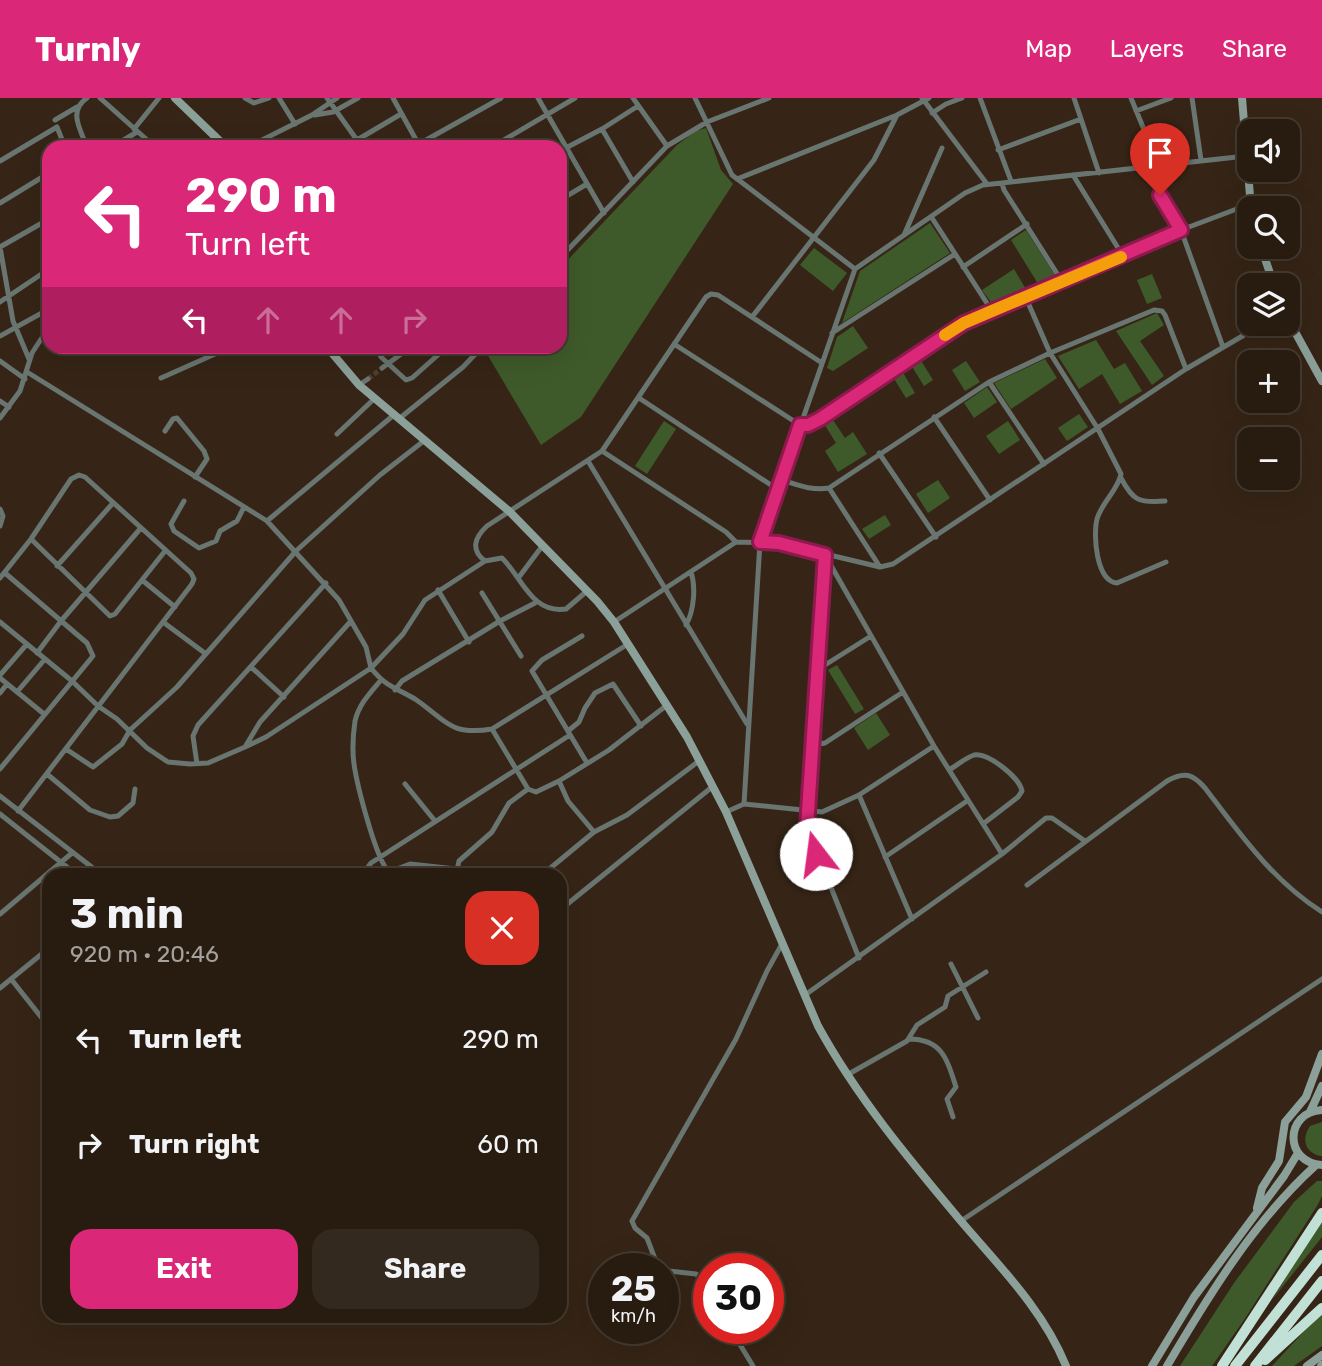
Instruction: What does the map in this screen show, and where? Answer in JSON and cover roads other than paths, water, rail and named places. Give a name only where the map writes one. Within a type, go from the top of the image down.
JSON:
[{"type":"highway","points":[[1222,1366],[1322,1213]]},
{"type":"highway","points":[[1235,1366],[1322,1255]]},
{"type":"highway","points":[[1256,1366],[1322,1281]]},
{"type":"highway","points":[[1256,1366],[1280,1349],[1322,1308]]},
{"type":"street","points":[[55,120],[87,98]]},
{"type":"street","points":[[100,98],[147,140]]},
{"type":"street","points":[[122,140],[136,130],[159,98]]},
{"type":"street","points":[[175,98],[219,140]]},
{"type":"street","points":[[245,98],[254,103],[269,98]]},
{"type":"street","points":[[279,98],[295,124]]},
{"type":"street","points":[[262,140],[312,115],[329,100],[337,98]]},
{"type":"street","points":[[312,115],[336,110],[358,98]]},
{"type":"street","points":[[393,98],[416,140]]},
{"type":"street","points":[[428,140],[501,98]]},
{"type":"street","points":[[538,98],[559,140]]},
{"type":"street","points":[[504,140],[575,98]]},
{"type":"street","points":[[633,98],[667,146]]},
{"type":"street","points":[[695,98],[728,170],[855,269]]},
{"type":"street","points":[[567,251],[667,146],[707,122],[769,98]]},
{"type":"street","points":[[932,113],[962,98]]},
{"type":"street","points":[[979,98],[1011,181]]},
{"type":"street","points":[[1074,98],[1099,173]]},
{"type":"street","points":[[1131,98],[1159,166]]},
{"type":"street","points":[[1136,111],[1171,98]]},
{"type":"street","points":[[1192,98],[1201,160]]},
{"type":"street","points":[[1242,98],[1243,119]]},
{"type":"street","points":[[737,179],[897,115],[926,99],[932,113],[987,184]]},
{"type":"street","points":[[329,100],[357,140],[401,114]]},
{"type":"street","points":[[567,147],[638,106]]},
{"type":"street","points":[[77,107],[75,116],[84,140]]},
{"type":"street","points":[[51,113],[62,140]]},
{"type":"street","points":[[752,317],[874,160],[897,115]]},
{"type":"street","points":[[998,150],[1081,119]]},
{"type":"street","points":[[0,161],[57,127]]},
{"type":"street","points":[[602,129],[633,182]]},
{"type":"street","points":[[902,238],[942,148]]},
{"type":"street","points":[[567,155],[604,213]]},
{"type":"street","points":[[744,804],[760,542],[855,269],[972,189],[987,184],[1237,157]]},
{"type":"street","points":[[1146,167],[1181,230],[1223,347]]},
{"type":"street","points":[[1073,175],[1123,256]]},
{"type":"street","points":[[0,203],[42,177]]},
{"type":"street","points":[[1002,183],[1063,283]]},
{"type":"street","points":[[567,196],[587,184]]},
{"type":"street","points":[[674,344],[800,425],[808,425],[964,323],[1063,283],[1181,230],[1237,211]]},
{"type":"street","points":[[932,218],[992,311]]},
{"type":"street","points":[[30,359],[15,327],[3,277],[0,247],[42,223]]},
{"type":"street","points":[[963,267],[1027,224]]},
{"type":"street","points":[[832,333],[955,254]]},
{"type":"street","points":[[0,302],[42,274]]},
{"type":"street","points":[[485,561],[475,551],[474,546],[486,526],[602,451],[701,304],[711,294],[718,295],[822,363]]},
{"type":"street","points":[[1026,298],[1051,353],[1098,429],[1130,494],[1137,500],[1165,501]]},
{"type":"street","points":[[782,480],[809,489],[830,488],[989,382],[1142,314],[1158,310],[1165,315],[1186,369]]},
{"type":"street","points":[[0,336],[42,313]]},
{"type":"street","points":[[614,622],[736,542],[779,543],[880,567],[902,560],[1186,369],[1242,336]]},
{"type":"street","points":[[1297,336],[1322,382]]},
{"type":"street","points":[[0,418],[26,375],[30,359],[42,339]]},
{"type":"street","points":[[161,378],[215,354]]},
{"type":"street","points":[[333,354],[359,385],[510,512],[614,622],[667,705],[726,812],[818,1026],[847,1075],[905,1156],[1032,1304],[1066,1366]]},
{"type":"street","points":[[379,354],[385,366],[407,380],[438,354]]},
{"type":"street","points":[[385,366],[401,354]]},
{"type":"street","points":[[267,521],[463,367],[475,354]]},
{"type":"street","points":[[0,361],[267,521],[326,583],[351,621],[366,648],[372,668],[381,680],[396,691],[415,699],[450,726],[468,731],[492,729],[628,643]]},
{"type":"street","points":[[359,385],[368,379]]},
{"type":"street","points":[[989,382],[1044,464]]},
{"type":"street","points":[[337,434],[375,398]]},
{"type":"street","points":[[639,398],[777,489]]},
{"type":"street","points":[[0,401],[9,407]]},
{"type":"street","points":[[934,417],[990,500]]},
{"type":"street","points":[[165,431],[173,419],[177,418],[205,451],[207,459],[195,477]]},
{"type":"street","points":[[66,749],[93,767],[122,744],[130,730],[177,687],[296,551],[380,475],[425,440]]},
{"type":"street","points":[[602,451],[726,532],[736,542]]},
{"type":"street","points":[[880,453],[936,537]]},
{"type":"street","points":[[588,461],[747,724]]},
{"type":"street","points":[[0,769],[92,659],[93,653],[88,643],[2,575],[71,479],[76,475],[85,477],[193,577],[192,584],[18,811]]},
{"type":"street","points":[[1121,478],[1097,518],[1101,573],[1109,582],[1117,583],[1166,562]]},
{"type":"street","points":[[830,488],[880,567]]},
{"type":"street","points":[[184,501],[171,524],[174,531],[199,548],[216,541],[220,531],[233,524],[244,507]]},
{"type":"street","points":[[57,566],[113,503]]},
{"type":"street","points":[[0,509],[3,516],[0,526]]},
{"type":"street","points":[[37,653],[140,529]]},
{"type":"street","points":[[30,539],[112,616],[165,551]]},
{"type":"street","points":[[519,577],[543,545]]},
{"type":"street","points":[[825,555],[934,746],[1002,854]]},
{"type":"street","points":[[825,555],[807,827],[859,958]]},
{"type":"street","points":[[0,622],[130,730],[147,748],[168,762],[197,764],[219,760],[266,737],[372,668],[403,634],[425,600],[485,561],[502,558],[519,577],[535,603],[550,609],[566,609],[587,591]]},
{"type":"street","points":[[686,625],[692,609],[694,581],[691,572]]},
{"type":"street","points":[[142,580],[175,607]]},
{"type":"street","points":[[197,764],[194,731],[326,583]]},
{"type":"street","points":[[438,590],[469,642]]},
{"type":"street","points":[[482,593],[522,656]]},
{"type":"street","points":[[396,691],[402,681],[500,621],[535,603]]},
{"type":"street","points":[[244,747],[256,728],[351,621]]},
{"type":"street","points":[[163,622],[206,654]]},
{"type":"street","points":[[582,636],[532,671],[587,763]]},
{"type":"street","points":[[816,670],[871,636]]},
{"type":"street","points":[[27,644],[0,676],[44,715]]},
{"type":"street","points":[[17,692],[45,659]]},
{"type":"street","points":[[251,667],[284,697]]},
{"type":"street","points":[[381,680],[363,700],[356,718],[353,739],[354,765],[379,858],[386,868]]},
{"type":"street","points":[[0,693],[7,684]]},
{"type":"street","points":[[367,868],[435,821],[517,771],[569,733],[579,722],[596,693],[613,684],[641,726]]},
{"type":"street","points":[[813,745],[825,743],[903,692]]},
{"type":"street","points":[[492,729],[528,789],[533,792],[541,791],[587,763],[667,705]]},
{"type":"street","points":[[726,812],[744,804],[822,813],[859,795],[934,746]]},
{"type":"street","points":[[949,770],[972,756],[982,755],[1022,786],[1018,797],[983,824]]},
{"type":"street","points":[[550,868],[594,832],[627,815],[699,761]]},
{"type":"street","points":[[47,774],[90,810],[110,817],[118,816],[133,803],[135,789]]},
{"type":"street","points":[[1027,885],[1167,781],[1176,775],[1186,774],[1195,777],[1261,860],[1322,912]]},
{"type":"street","points":[[559,781],[568,801],[594,832]]},
{"type":"street","points":[[405,784],[435,821]]},
{"type":"street","points":[[567,904],[712,787]]},
{"type":"street","points":[[458,868],[463,856],[495,829],[509,803],[528,789]]},
{"type":"street","points":[[859,795],[912,919]]},
{"type":"street","points":[[0,796],[92,868]]},
{"type":"street","points":[[885,857],[967,801]]},
{"type":"street","points":[[0,814],[68,868]]},
{"type":"street","points":[[805,996],[1049,817],[1085,841]]},
{"type":"street","points":[[54,868],[72,853]]},
{"type":"street","points":[[400,868],[410,864],[433,868]]},
{"type":"street","points":[[0,914],[42,878]]},
{"type":"street","points":[[693,1274],[670,1271],[655,1259],[648,1238],[635,1228],[632,1221],[736,1039],[783,942]]},
{"type":"street","points":[[0,989],[42,954]]},
{"type":"street","points":[[951,964],[978,1018]]},
{"type":"street","points":[[847,1075],[909,1039],[917,1025],[943,1008],[948,996],[986,972]]},
{"type":"street","points":[[11,979],[42,1018]]},
{"type":"street","points":[[961,1221],[1322,979]]},
{"type":"street","points":[[909,1039],[923,1039],[936,1044],[941,1051],[956,1087],[947,1099],[953,1117]]},
{"type":"street","points":[[1257,1211],[1262,1188],[1279,1161],[1285,1122],[1308,1094],[1322,1054]]},
{"type":"street","points":[[1310,1112],[1322,1086]]},
{"type":"street","points":[[1167,1366],[1241,1252],[1288,1192],[1319,1165],[1303,1159],[1298,1153],[1293,1132],[1301,1118],[1310,1112],[1322,1110]]},
{"type":"street","points":[[1152,1366],[1194,1297],[1284,1176],[1298,1153]]},
{"type":"street","points":[[740,1344],[753,1366]]},
{"type":"street","points":[[1307,1366],[1322,1356]]},
{"type":"tunnel","points":[[368,379],[382,368]]}]
